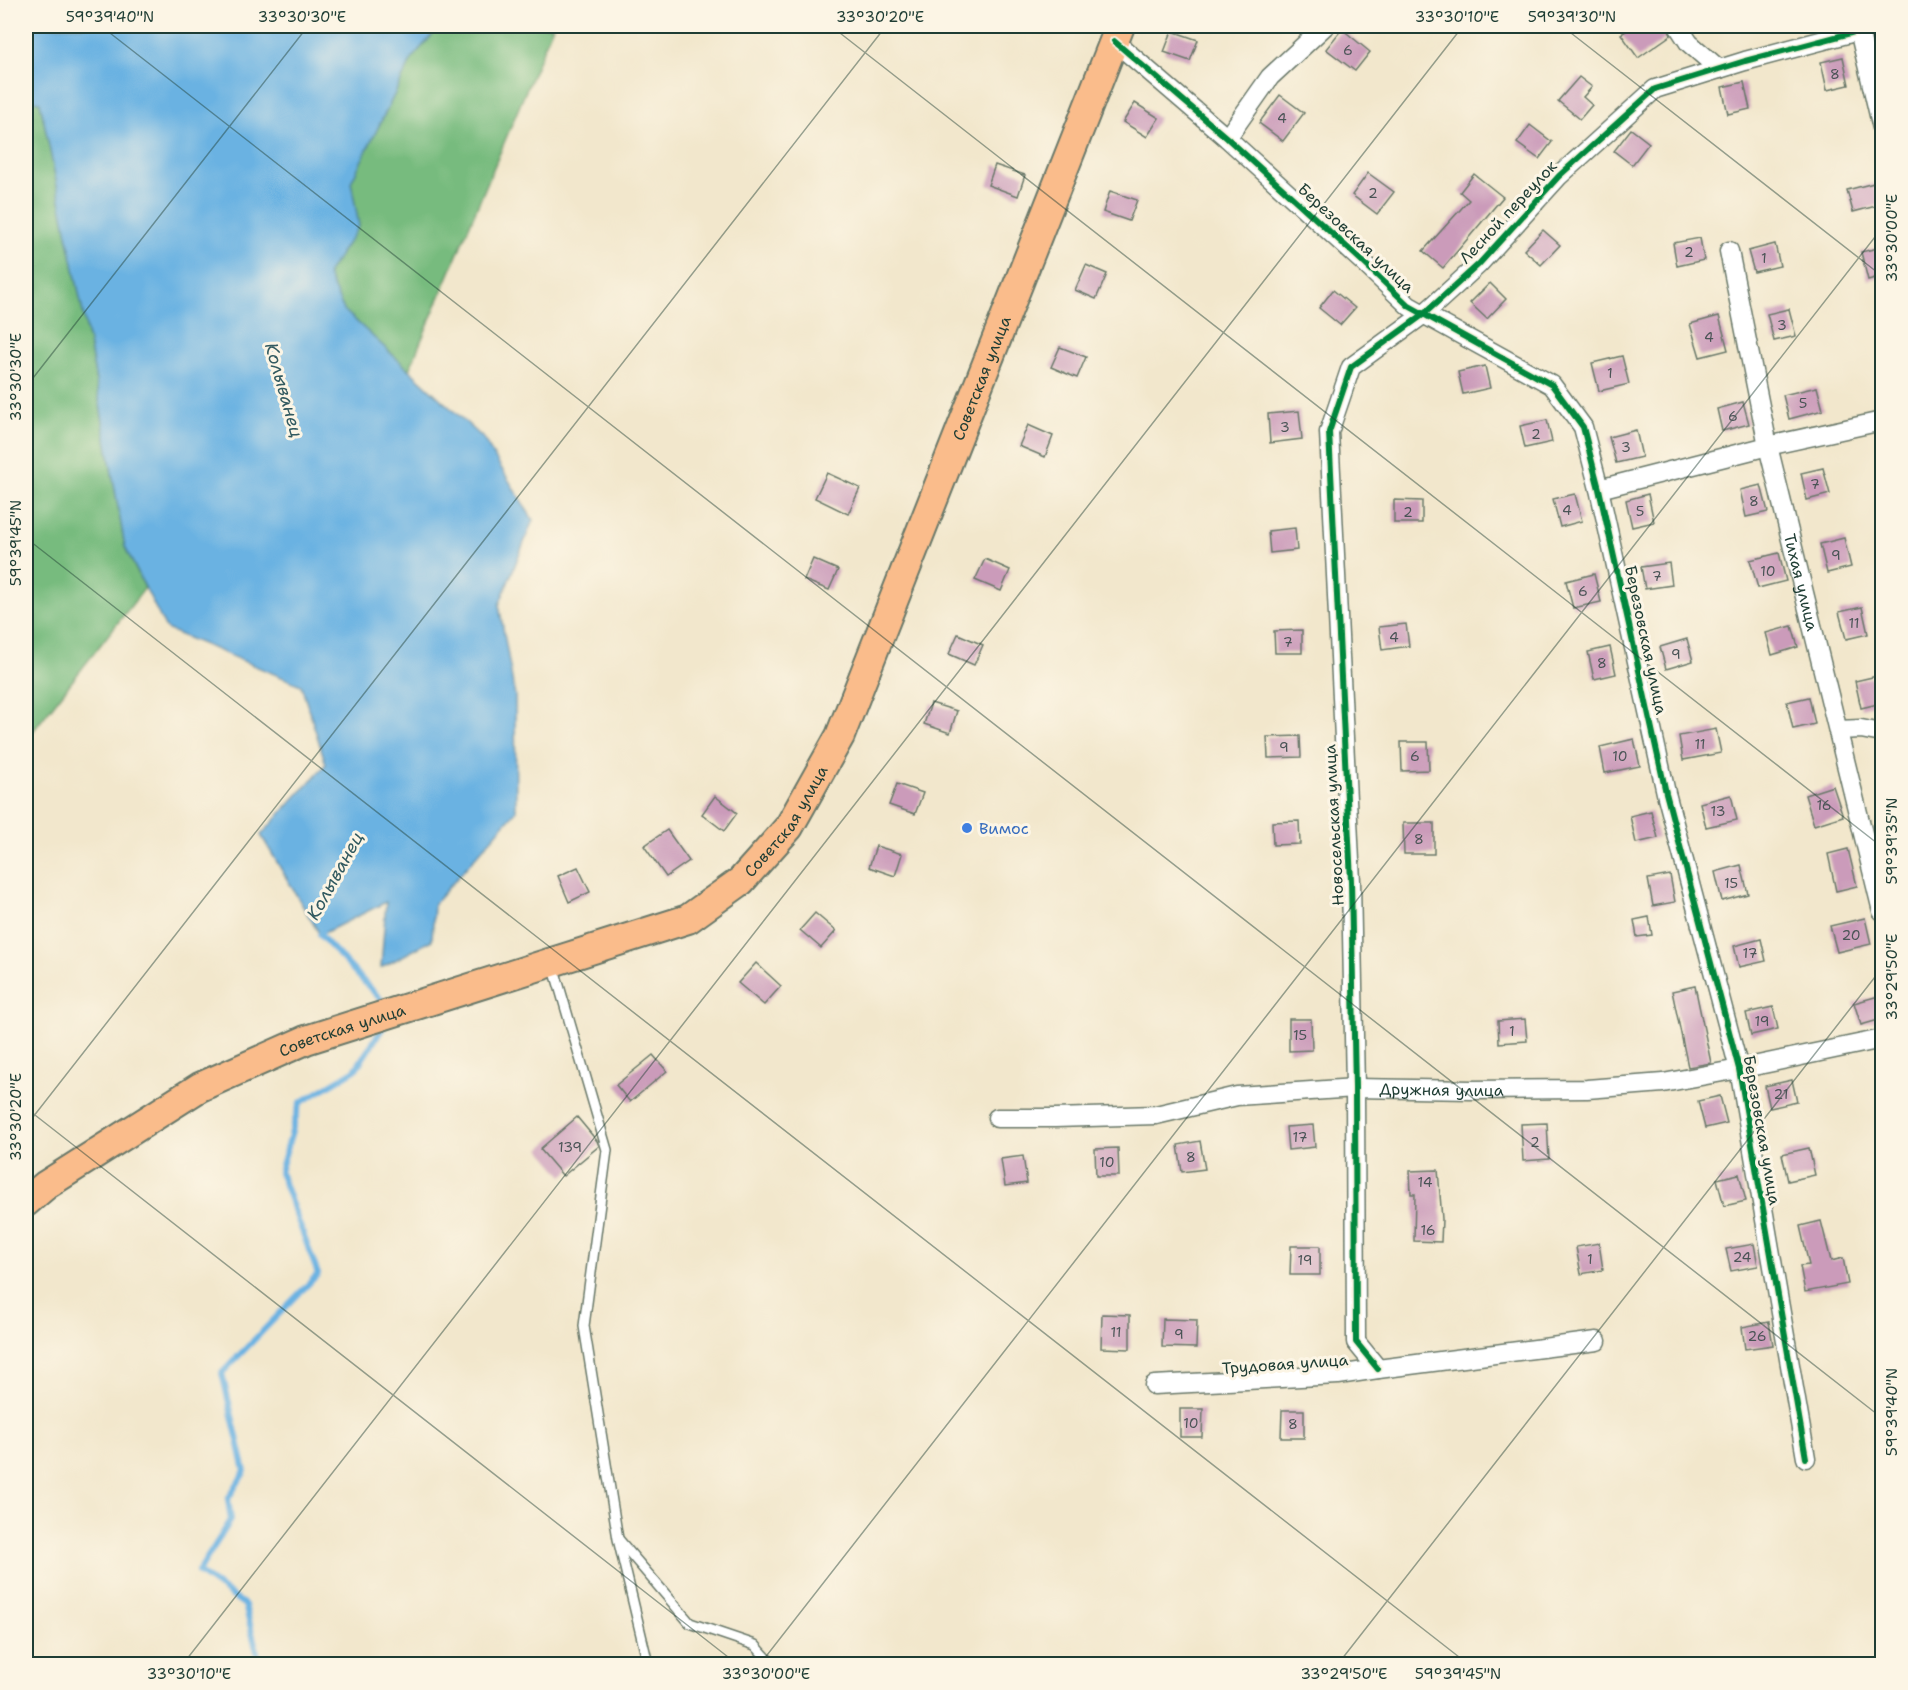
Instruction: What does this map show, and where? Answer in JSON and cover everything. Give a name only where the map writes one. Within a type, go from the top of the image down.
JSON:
[{"type":"main road","name":"Советская улица","points":[[26,1202],[46,1185],[200,1087],[306,1040],[688,919],[741,881],[789,827],[840,736],[1117,33]]},
{"type":"street","points":[[1227,138],[1270,77],[1325,26]]},
{"type":"street","points":[[1678,26],[1689,43],[1719,69]]},
{"type":"street","points":[[1865,27],[1882,128]]},
{"type":"street","name":"Лесной переулок","points":[[1424,314],[1479,264],[1558,176],[1656,89],[1865,27]]},
{"type":"street","name":"Березовская улица","points":[[1117,33],[1409,306],[1552,385],[1583,427],[1599,489],[1666,793],[1739,1069],[1806,1458]]},
{"type":"street","name":"Тихая улица","points":[[1729,251],[1768,446],[1882,911]]},
{"type":"street","name":"Новосельская улица","points":[[1378,1369],[1356,1342],[1351,880],[1329,432],[1351,367],[1424,314]]},
{"type":"street","points":[[1599,489],[1768,446],[1882,421]]},
{"type":"street","points":[[1838,730],[1861,729],[1882,733]]},
{"type":"street","name":"Дружная улица","points":[[997,1118],[1156,1115],[1237,1096],[1355,1088],[1587,1089],[1663,1083],[1882,1039]]},
{"type":"street","name":"Трудовая улица","points":[[1154,1385],[1338,1376],[1597,1341]]},
{"type":"lane","points":[[552,963],[607,1150],[584,1326],[618,1539],[648,1665]]},
{"type":"lane","points":[[618,1539],[690,1623],[755,1645],[772,1665]]},
{"type":"green space","points":[[440,26],[553,26],[409,370],[344,310],[327,274],[359,226],[351,182],[413,57]]},
{"type":"green space","points":[[26,100],[40,102],[90,347],[125,547],[145,588],[26,740]]},
{"type":"water","points":[[26,26],[440,26],[413,57],[351,182],[359,226],[327,274],[344,310],[483,438],[533,520],[499,605],[515,696],[516,811],[434,904],[432,940],[381,968],[386,902],[320,935],[261,835],[326,764],[301,685],[166,629],[125,547],[90,347],[40,102],[26,100]]},
{"type":"building","points":[[1634,26],[1667,26],[1671,35],[1638,58],[1621,34]]},
{"type":"building","points":[[1342,29],[1370,52],[1355,71],[1326,49]]},
{"type":"building","points":[[1172,31],[1198,40],[1190,61],[1164,52]]},
{"type":"building","points":[[1843,57],[1849,85],[1827,90],[1821,62]]},
{"type":"building","points":[[1579,77],[1592,87],[1583,97],[1592,105],[1580,119],[1558,101]]},
{"type":"building","points":[[1744,82],[1750,109],[1728,114],[1722,87]]},
{"type":"building","points":[[1280,95],[1304,113],[1283,141],[1259,123]]},
{"type":"building","points":[[1135,103],[1159,118],[1147,137],[1123,122]]},
{"type":"building","points":[[1530,125],[1552,142],[1539,159],[1517,143]]},
{"type":"building","points":[[1631,129],[1649,143],[1632,165],[1614,151]]},
{"type":"building","points":[[995,165],[1025,175],[1018,196],[988,185]]},
{"type":"building","points":[[1368,173],[1394,192],[1377,214],[1352,195]]},
{"type":"building","points":[[1474,174],[1503,197],[1443,268],[1423,251],[1469,200],[1460,192]]},
{"type":"building","points":[[1874,183],[1880,205],[1853,212],[1847,190]]},
{"type":"building","points":[[1110,191],[1137,200],[1129,221],[1103,212]]},
{"type":"building","points":[[1543,230],[1560,245],[1541,265],[1524,250]]},
{"type":"building","points":[[1700,238],[1704,260],[1677,266],[1673,243]]},
{"type":"building","points":[[1775,244],[1780,266],[1754,272],[1748,251]]},
{"type":"building","points":[[1882,247],[1882,276],[1868,280],[1861,252]]},
{"type":"building","points":[[1086,265],[1107,274],[1096,299],[1075,290]]},
{"type":"building","points":[[1490,283],[1506,299],[1487,319],[1470,303]]},
{"type":"building","points":[[1333,290],[1355,308],[1340,325],[1319,308]]},
{"type":"building","points":[[1789,309],[1796,336],[1774,341],[1767,314]]},
{"type":"building","points":[[1719,316],[1728,350],[1700,357],[1690,324]]},
{"type":"building","points":[[1060,347],[1086,357],[1077,378],[1051,367]]},
{"type":"building","points":[[1622,356],[1629,384],[1599,391],[1592,363]]},
{"type":"building","points":[[1485,366],[1490,388],[1463,394],[1458,372]]},
{"type":"building","points":[[1817,387],[1823,410],[1789,419],[1783,395]]},
{"type":"building","points":[[1743,402],[1749,424],[1722,431],[1717,409]]},
{"type":"building","points":[[1299,411],[1302,439],[1270,443],[1268,414]]},
{"type":"building","points":[[1547,420],[1552,442],[1525,448],[1520,426]]},
{"type":"building","points":[[1028,425],[1053,436],[1045,457],[1019,446]]},
{"type":"building","points":[[1636,430],[1642,457],[1616,463],[1609,437]]},
{"type":"building","points":[[1823,468],[1830,494],[1807,500],[1801,473]]},
{"type":"building","points":[[827,473],[860,488],[848,514],[815,498]]},
{"type":"building","points":[[1761,485],[1768,512],[1746,517],[1740,490]]},
{"type":"building","points":[[1575,494],[1582,521],[1560,527],[1553,499]]},
{"type":"building","points":[[1648,494],[1654,522],[1632,527],[1626,500]]},
{"type":"building","points":[[1394,500],[1422,501],[1422,523],[1394,523]]},
{"type":"building","points":[[1295,528],[1297,550],[1270,553],[1268,531]]},
{"type":"building","points":[[1844,538],[1851,567],[1827,573],[1820,544]]},
{"type":"building","points":[[1779,553],[1786,581],[1758,588],[1750,560]]},
{"type":"building","points":[[813,559],[838,570],[829,590],[804,580]]},
{"type":"building","points":[[985,559],[1010,570],[1001,591],[975,580]]},
{"type":"building","points":[[1669,563],[1672,585],[1645,589],[1641,567]]},
{"type":"building","points":[[1594,574],[1601,602],[1573,608],[1566,581]]},
{"type":"building","points":[[1862,607],[1868,634],[1846,639],[1839,612]]},
{"type":"building","points":[[1406,624],[1409,646],[1382,650],[1379,627]]},
{"type":"building","points":[[1792,626],[1798,647],[1772,655],[1766,633]]},
{"type":"building","points":[[1302,630],[1302,653],[1275,653],[1274,631]]},
{"type":"building","points":[[958,634],[983,645],[974,665],[949,654]]},
{"type":"building","points":[[1687,639],[1693,661],[1666,669],[1660,647]]},
{"type":"building","points":[[1610,647],[1616,674],[1594,679],[1588,652]]},
{"type":"building","points":[[1877,676],[1882,703],[1861,708],[1855,681]]},
{"type":"building","points":[[1809,697],[1815,724],[1793,729],[1787,702]]},
{"type":"building","points":[[931,703],[957,711],[950,733],[924,724]]},
{"type":"building","points":[[1716,729],[1721,753],[1683,760],[1679,736]]},
{"type":"building","points":[[1300,736],[1301,757],[1268,758],[1267,737]]},
{"type":"building","points":[[1634,739],[1640,766],[1605,773],[1600,747]]},
{"type":"building","points":[[1401,742],[1428,742],[1429,770],[1402,771]]},
{"type":"building","points":[[897,784],[923,793],[915,814],[889,805]]},
{"type":"building","points":[[1833,786],[1843,816],[1814,825],[1805,795]]},
{"type":"building","points":[[1731,795],[1737,820],[1706,827],[1700,803]]},
{"type":"building","points":[[715,796],[737,813],[724,831],[702,814]]},
{"type":"building","points":[[1651,811],[1658,838],[1636,843],[1630,816]]},
{"type":"building","points":[[1299,821],[1300,844],[1273,845],[1272,822]]},
{"type":"building","points":[[1403,823],[1434,823],[1434,854],[1404,854]]},
{"type":"building","points":[[667,830],[689,861],[666,877],[644,846]]},
{"type":"building","points":[[876,846],[902,854],[895,876],[869,867]]},
{"type":"building","points":[[1848,849],[1857,886],[1836,891],[1828,854]]},
{"type":"building","points":[[1741,865],[1748,894],[1722,901],[1715,872]]},
{"type":"building","points":[[578,867],[590,892],[569,902],[558,876]]},
{"type":"building","points":[[1670,875],[1675,902],[1653,906],[1648,879]]},
{"type":"building","points":[[815,913],[836,931],[821,948],[800,930]]},
{"type":"building","points":[[1649,917],[1652,935],[1637,937],[1634,920]]},
{"type":"building","points":[[1865,918],[1871,944],[1837,952],[1830,926]]},
{"type":"building","points":[[1761,939],[1766,961],[1739,967],[1734,946]]},
{"type":"building","points":[[756,963],[781,986],[764,1005],[738,983]]},
{"type":"building","points":[[1695,986],[1711,1063],[1688,1067],[1672,991]]},
{"type":"building","points":[[1882,995],[1882,1019],[1861,1025],[1854,1003]]},
{"type":"building","points":[[1773,1007],[1778,1029],[1751,1035],[1746,1013]]},
{"type":"building","points":[[1289,1019],[1311,1019],[1312,1050],[1289,1051]]},
{"type":"building","points":[[1525,1019],[1527,1041],[1499,1043],[1498,1021]]},
{"type":"building","points":[[653,1055],[667,1071],[630,1102],[616,1085]]},
{"type":"building","points":[[1792,1080],[1797,1102],[1770,1108],[1765,1086]]},
{"type":"building","points":[[1720,1096],[1727,1123],[1705,1128],[1698,1101]]},
{"type":"building","points":[[577,1117],[599,1146],[563,1176],[540,1149]]},
{"type":"building","points":[[1547,1123],[1549,1159],[1523,1161],[1521,1124]]},
{"type":"building","points":[[1313,1125],[1315,1147],[1288,1150],[1286,1127]]},
{"type":"building","points":[[1200,1141],[1205,1169],[1182,1172],[1178,1145]]},
{"type":"building","points":[[1118,1148],[1119,1176],[1096,1176],[1095,1149]]},
{"type":"building","points":[[1809,1148],[1815,1175],[1788,1181],[1782,1154]]},
{"type":"building","points":[[1023,1156],[1027,1183],[1005,1186],[1001,1159]]},
{"type":"building","points":[[1438,1170],[1442,1219],[1441,1242],[1414,1241],[1415,1194],[1411,1194],[1410,1171]]},
{"type":"building","points":[[1739,1174],[1746,1201],[1724,1206],[1717,1179]]},
{"type":"building","points":[[1821,1221],[1831,1261],[1843,1258],[1848,1284],[1805,1292],[1800,1266],[1809,1265],[1800,1226]]},
{"type":"building","points":[[1599,1243],[1603,1270],[1581,1274],[1576,1247]]},
{"type":"building","points":[[1754,1244],[1758,1266],[1731,1271],[1726,1249]]},
{"type":"building","points":[[1291,1246],[1320,1246],[1320,1275],[1290,1275]]},
{"type":"building","points":[[1102,1314],[1130,1315],[1130,1349],[1101,1348]]},
{"type":"building","points":[[1163,1319],[1197,1320],[1196,1348],[1162,1347]]},
{"type":"building","points":[[1769,1322],[1773,1345],[1745,1349],[1742,1327]]},
{"type":"building","points":[[1180,1409],[1203,1409],[1202,1437],[1180,1437]]},
{"type":"building","points":[[1282,1410],[1304,1410],[1304,1438],[1281,1438]]},
{"type":"waterway","name":"Колыванец","points":[[323,930],[320,935],[387,1006]]},
{"type":"waterway","name":"Колыванец","points":[[260,1664],[245,1605],[198,1572],[231,1520],[228,1499],[245,1471],[222,1373],[318,1274],[280,1172],[300,1103],[355,1070],[384,1026]]},
{"type":"cycle path","points":[[1378,1369],[1356,1342],[1351,881],[1329,432],[1351,367],[1424,314],[1479,264],[1559,176],[1655,89],[1745,61],[1877,26]]},
{"type":"cycle path","points":[[1114,41],[1227,138],[1409,306],[1552,385],[1583,427],[1599,489],[1666,793],[1739,1069],[1806,1458]]},
{"type":"place","name":"Вимос","points":[[967,828]]}]
